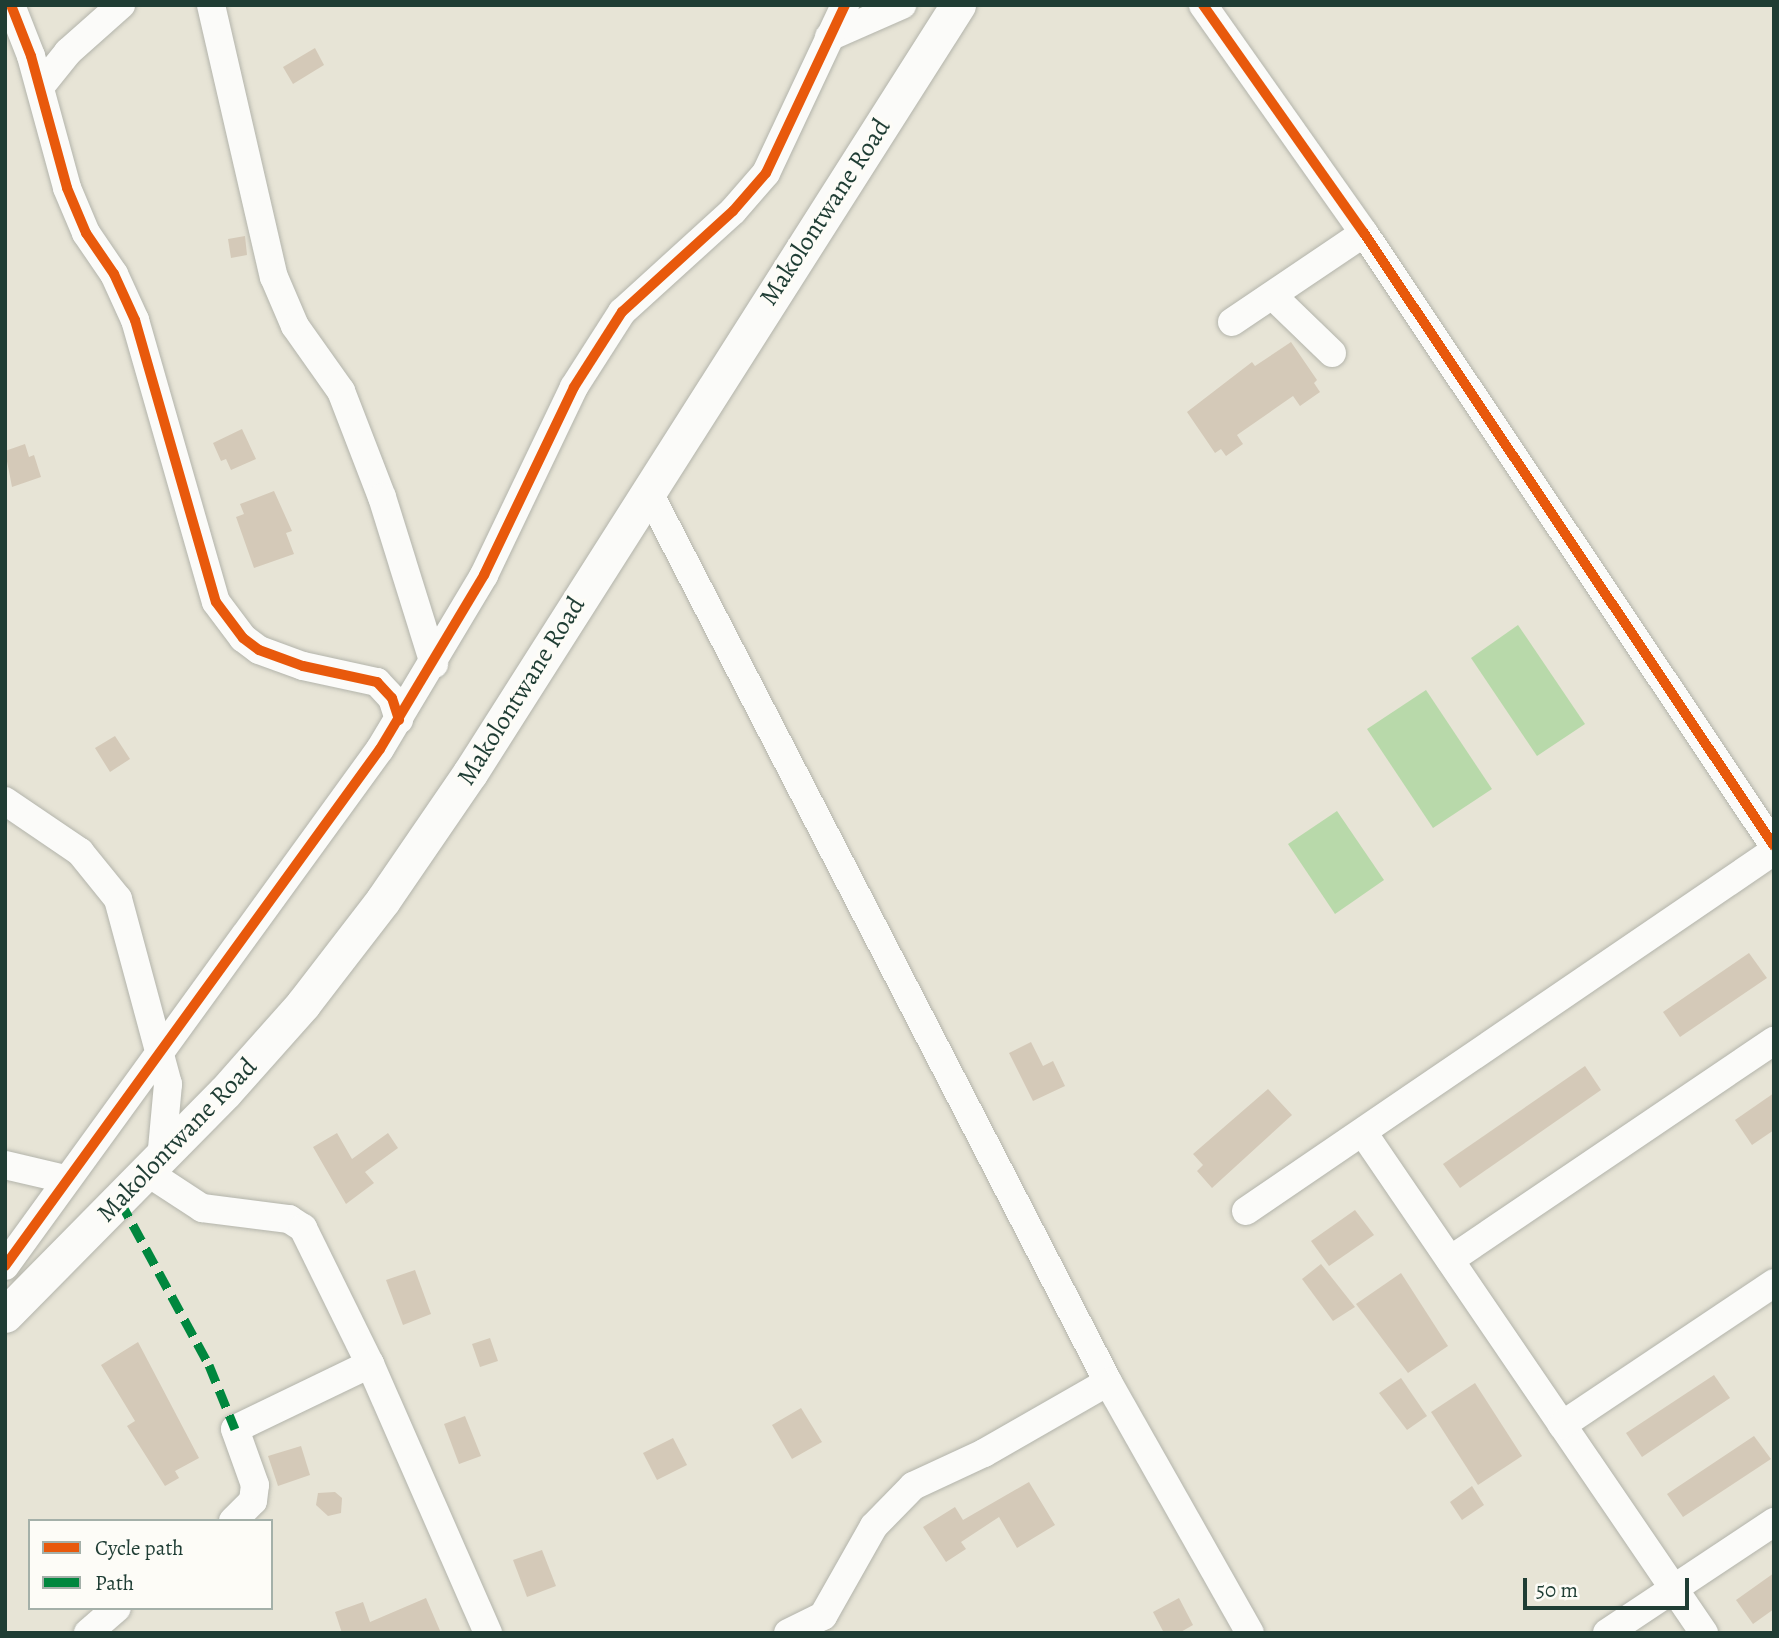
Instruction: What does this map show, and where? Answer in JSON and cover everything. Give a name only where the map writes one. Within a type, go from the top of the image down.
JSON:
[{"type":"main road","name":"Makolontwane Road","points":[[5,1315],[154,1165],[303,1004],[383,900],[470,773],[958,5]]},
{"type":"street","points":[[11,5],[40,87],[72,201],[86,233],[119,284],[143,342],[216,602],[243,638],[259,650],[303,666],[377,682],[392,698],[399,720]]},
{"type":"street","points":[[40,87],[68,52],[121,5]]},
{"type":"street","points":[[211,5],[274,277],[295,326],[341,391],[382,497],[434,664]]},
{"type":"street","points":[[5,1266],[65,1179],[294,870],[399,720],[434,664],[490,563],[574,387],[622,312],[733,211],[766,173],[845,5]]},
{"type":"street","points":[[830,37],[902,5]]},
{"type":"street","points":[[1203,5],[1364,233],[1774,848],[1364,1134],[1246,1211]]},
{"type":"street","points":[[1233,322],[1364,233]]},
{"type":"street","points":[[1273,296],[1332,353]]},
{"type":"street","points":[[648,491],[1108,1381],[1250,1633]]},
{"type":"street","points":[[5,801],[80,852],[118,899],[168,1084],[154,1165],[202,1208],[289,1219],[303,1228],[370,1364],[488,1633]]},
{"type":"street","points":[[1450,1260],[1774,1041]]},
{"type":"street","points":[[1364,1134],[1704,1633]]},
{"type":"street","points":[[5,1165],[65,1179]]},
{"type":"street","points":[[1562,1425],[1774,1283]]},
{"type":"street","points":[[235,1519],[253,1501],[255,1485],[235,1429],[370,1364]]},
{"type":"street","points":[[788,1633],[823,1616],[874,1526],[913,1486],[984,1453],[1108,1381]]},
{"type":"street","points":[[1607,1633],[1774,1522]]},
{"type":"street","points":[[89,1633],[115,1610]]},
{"type":"green space","points":[[1518,625],[1585,724],[1537,756],[1471,658]]},
{"type":"green space","points":[[1426,690],[1492,789],[1433,828],[1367,729]]},
{"type":"green space","points":[[1337,811],[1384,880],[1335,914],[1288,844]]},
{"type":"building","points":[[315,48],[324,65],[293,84],[283,67]]},
{"type":"building","points":[[245,236],[247,255],[231,258],[228,239]]},
{"type":"building","points":[[1291,342],[1317,380],[1314,383],[1320,392],[1300,406],[1293,396],[1237,435],[1243,444],[1226,456],[1221,449],[1215,453],[1187,412],[1252,362],[1255,366]]},
{"type":"building","points":[[242,429],[256,459],[231,470],[226,459],[221,461],[213,443]]},
{"type":"building","points":[[25,444],[29,457],[34,455],[41,477],[12,487],[5,451]]},
{"type":"building","points":[[274,491],[292,531],[286,533],[294,554],[254,568],[236,517],[244,514],[240,504]]},
{"type":"building","points":[[115,736],[130,759],[110,772],[95,748]]},
{"type":"building","points":[[1749,953],[1767,978],[1680,1037],[1663,1012]]},
{"type":"building","points":[[1031,1042],[1043,1066],[1053,1061],[1065,1086],[1033,1101],[1009,1053]]},
{"type":"building","points":[[1585,1066],[1601,1090],[1460,1188],[1443,1164]]},
{"type":"building","points":[[1268,1089],[1292,1115],[1212,1188],[1197,1171],[1203,1165],[1193,1154]]},
{"type":"building","points":[[1774,1093],[1774,1130],[1752,1145],[1735,1120]]},
{"type":"building","points":[[337,1133],[352,1159],[388,1133],[398,1148],[365,1172],[374,1183],[346,1204],[313,1147]]},
{"type":"building","points":[[1355,1210],[1374,1235],[1329,1266],[1311,1241]]},
{"type":"building","points":[[1321,1264],[1355,1307],[1333,1321],[1302,1279]]},
{"type":"building","points":[[415,1270],[431,1314],[403,1325],[386,1280]]},
{"type":"building","points":[[1401,1273],[1448,1346],[1408,1373],[1356,1304]]},
{"type":"building","points":[[490,1338],[498,1361],[480,1367],[472,1344]]},
{"type":"building","points":[[138,1342],[199,1458],[175,1471],[179,1478],[165,1486],[127,1426],[135,1421],[101,1365]]},
{"type":"building","points":[[1714,1375],[1730,1398],[1642,1457],[1626,1433]]},
{"type":"building","points":[[1401,1378],[1427,1416],[1407,1430],[1379,1393]]},
{"type":"building","points":[[1475,1383],[1522,1456],[1478,1485],[1431,1412]]},
{"type":"building","points":[[801,1408],[822,1442],[792,1459],[772,1425]]},
{"type":"building","points":[[465,1416],[481,1456],[459,1464],[444,1424]]},
{"type":"building","points":[[1754,1436],[1771,1459],[1683,1517],[1667,1494]]},
{"type":"building","points":[[673,1438],[687,1465],[657,1480],[643,1453]]},
{"type":"building","points":[[301,1446],[310,1475],[278,1486],[268,1456]]},
{"type":"building","points":[[1029,1482],[1055,1525],[1017,1548],[999,1517],[961,1542],[966,1549],[946,1562],[923,1527],[955,1507],[963,1520]]},
{"type":"building","points":[[1472,1486],[1484,1505],[1462,1520],[1450,1502]]},
{"type":"building","points":[[335,1492],[342,1498],[341,1513],[328,1516],[316,1505],[318,1493]]},
{"type":"building","points":[[542,1550],[556,1586],[527,1597],[513,1560]]},
{"type":"building","points":[[1774,1573],[1774,1609],[1753,1624],[1736,1600]]},
{"type":"building","points":[[426,1598],[441,1633],[342,1633],[335,1612],[363,1602],[370,1622]]},
{"type":"building","points":[[1179,1598],[1193,1625],[1179,1633],[1164,1633],[1153,1612]]},
{"type":"marked path","points":[[120,1201],[209,1365],[235,1429]]},
{"type":"cycle path","points":[[11,5],[31,56],[67,188],[86,233],[114,274],[135,320],[216,602],[243,638],[259,650],[303,666],[377,682],[392,698],[399,720]]},
{"type":"cycle path","points":[[5,1266],[380,749],[484,575],[574,387],[622,312],[733,211],[766,173],[845,5]]},
{"type":"cycle path","points":[[1203,5],[1364,233],[1774,846]]}]
